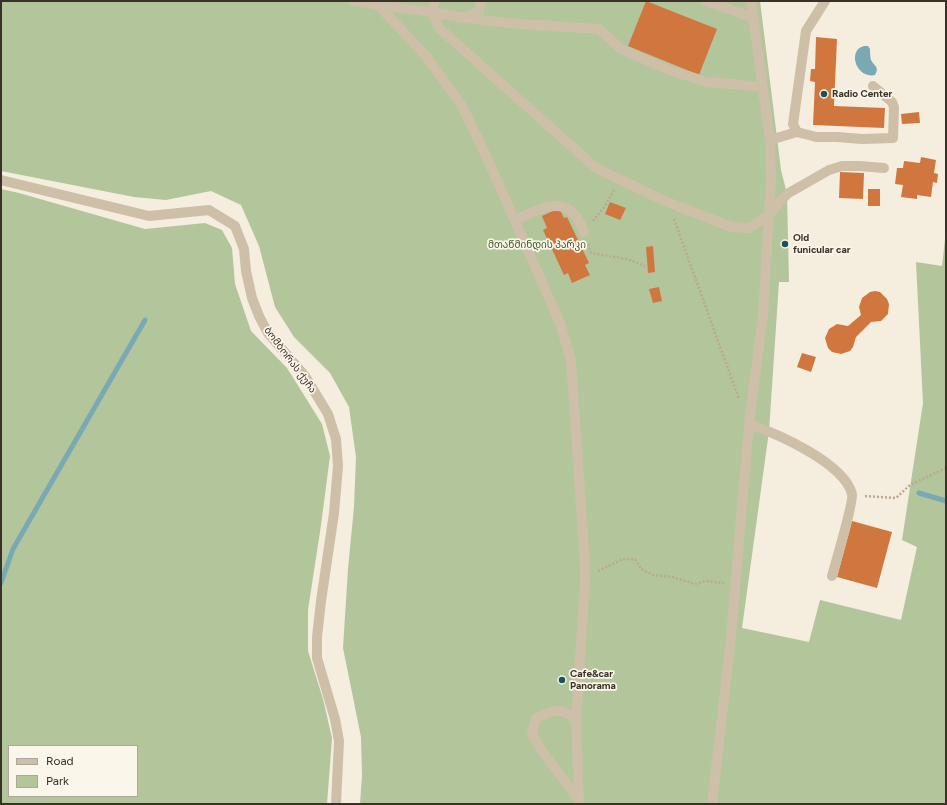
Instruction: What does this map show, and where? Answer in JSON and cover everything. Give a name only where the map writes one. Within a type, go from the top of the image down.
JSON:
[{"type":"street","points":[[354,1],[466,18],[599,29],[621,49],[669,70],[707,82],[763,87]]},
{"type":"street","points":[[435,1],[432,12],[440,28],[596,168],[668,202],[731,227],[749,228],[769,215],[787,194],[829,170],[842,166],[884,168]]},
{"type":"street","points":[[466,18],[479,11],[481,1]]},
{"type":"street","points":[[706,1],[754,18]]},
{"type":"street","points":[[712,804],[731,637],[749,424],[763,316],[771,181],[770,140],[751,1]]},
{"type":"street","points":[[797,132],[793,124],[806,31],[825,1]]},
{"type":"street","points":[[378,5],[426,56],[462,106],[487,158],[560,323],[571,360],[585,581],[576,720],[579,801]]},
{"type":"street","points":[[770,140],[797,132],[816,137],[862,139],[893,138],[894,107],[892,102],[873,86]]},
{"type":"street","name":"ბომბორას ქუჩა","points":[[1,180],[149,216],[209,210],[235,226],[244,249],[246,271],[258,316],[268,333],[305,376],[328,414],[336,439],[338,466],[334,513],[317,637],[317,658],[335,719],[339,741],[336,804]]},
{"type":"street","points":[[515,220],[535,211],[559,205],[571,211],[584,232]]},
{"type":"street","points":[[749,424],[769,431],[806,450],[831,465],[846,480],[853,495],[832,576]]},
{"type":"street","points":[[576,720],[564,712],[552,710],[536,718],[532,733],[539,747],[579,801]]},
{"type":"path","points":[[668,202],[733,387],[749,424]]},
{"type":"path","points":[[584,232],[591,253],[627,259],[645,266]]},
{"type":"path","points":[[853,495],[896,498],[910,485],[946,468]]},
{"type":"path","points":[[585,581],[598,571],[623,559],[636,559],[642,569],[653,576],[673,578],[695,584],[706,581],[736,584]]},
{"type":"green space","name":"მთაწმინდის პარკი","points":[[1,1],[760,1],[781,170],[787,194],[789,282],[779,282],[769,431],[742,628],[809,642],[820,600],[901,620],[917,547],[902,540],[923,403],[916,262],[942,266],[946,230],[946,804],[360,804],[362,776],[361,737],[343,648],[354,507],[356,457],[349,407],[330,373],[294,337],[275,307],[259,246],[241,205],[211,191],[166,200],[134,197],[1,171]]},
{"type":"green space","points":[[1,189],[145,229],[205,223],[222,230],[232,248],[235,284],[251,331],[287,368],[322,424],[330,456],[308,610],[308,651],[323,699],[332,738],[327,804],[1,804]]},
{"type":"water","points":[[864,46],[868,46],[870,49],[871,60],[877,68],[875,75],[863,73],[856,64],[856,53]]},
{"type":"building","points":[[646,1],[717,29],[699,75],[628,46]]},
{"type":"building","name":"Radio Center","points":[[816,37],[837,39],[834,106],[885,108],[884,128],[813,125],[815,82],[810,81],[811,69],[815,69]]},
{"type":"building","points":[[919,112],[920,123],[902,124],[901,114]]},
{"type":"building","points":[[921,157],[936,160],[934,173],[938,174],[937,183],[933,182],[931,197],[917,195],[917,199],[901,197],[903,185],[895,184],[897,168],[903,168],[904,161],[920,163]]},
{"type":"building","points":[[840,172],[864,173],[863,199],[839,198]]},
{"type":"building","points":[[868,189],[880,189],[880,206],[868,206]]},
{"type":"building","points":[[610,202],[626,208],[620,220],[605,214]]},
{"type":"building","points":[[559,208],[564,218],[567,217],[589,263],[585,265],[590,275],[572,283],[568,273],[564,275],[543,230],[547,228],[542,216]]},
{"type":"building","points":[[653,246],[655,272],[648,273],[646,247]]},
{"type":"building","points":[[659,287],[662,301],[653,303],[649,289]]},
{"type":"building","points":[[870,292],[880,292],[887,299],[889,304],[888,314],[881,321],[871,322],[856,337],[850,351],[841,354],[832,352],[828,348],[825,338],[829,329],[837,324],[848,326],[861,315],[859,307],[862,298]]},
{"type":"building","points":[[802,353],[816,357],[811,372],[797,367]]},
{"type":"building","points":[[852,521],[892,532],[877,588],[837,577]]},
{"type":"waterway","points":[[1,583],[13,549],[145,320]]},
{"type":"waterway","points":[[919,493],[946,501]]},
{"type":"place","name":"Radio Center","points":[[824,94]]},
{"type":"place","name":"Old funicular car","points":[[785,244]]},
{"type":"place","name":"Cafe&car Panorama","points":[[562,680]]}]
